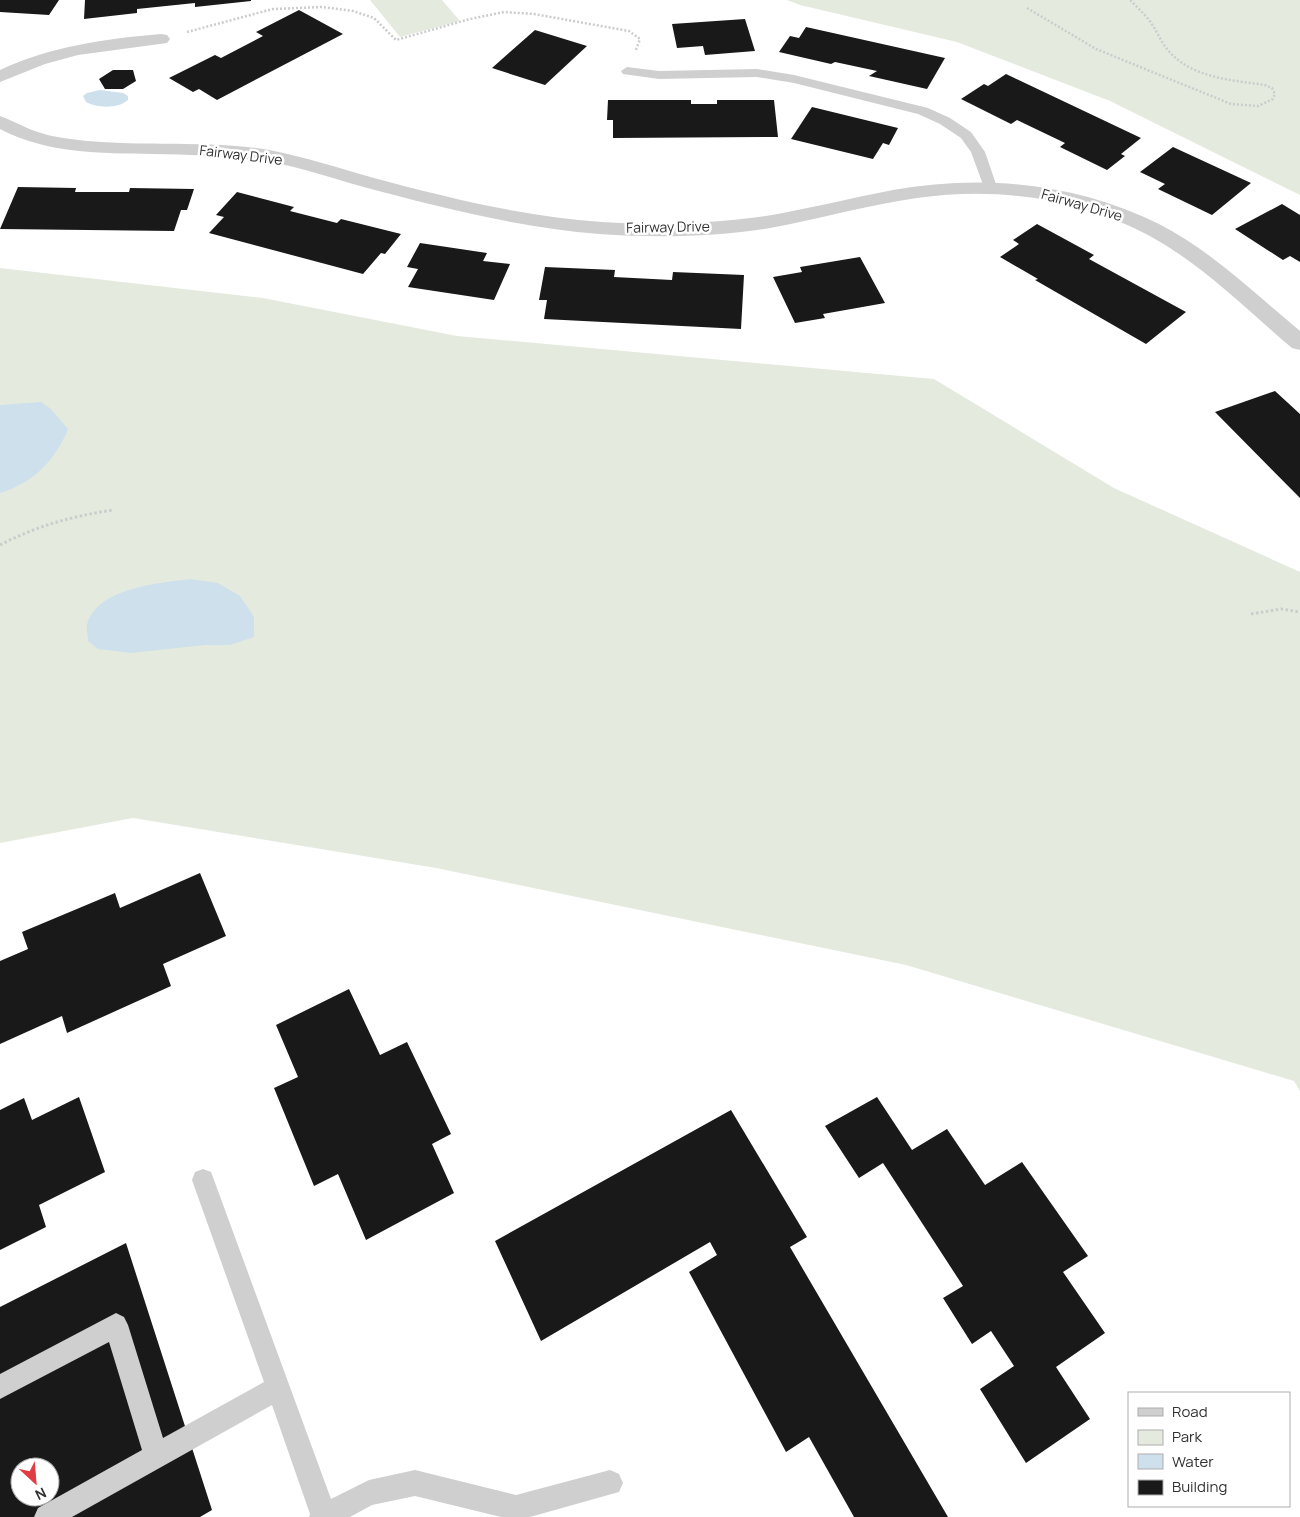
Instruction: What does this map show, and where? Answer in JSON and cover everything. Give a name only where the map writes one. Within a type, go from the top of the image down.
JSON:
[{"type":"street","points":[[0,77],[38,59],[60,52],[125,42],[161,39]]},
{"type":"street","name":"Fairway Drive","points":[[3,127],[36,140],[61,146],[208,150],[260,155],[450,204],[525,219],[602,228],[684,229],[762,222],[932,190],[990,187],[1045,193],[1072,199],[1124,216],[1153,230],[1205,264],[1300,343]]},
{"type":"lane","points":[[627,71],[658,75],[757,73],[794,78],[923,111],[966,135],[978,152],[990,187]]},
{"type":"lane","points":[[203,1180],[323,1517],[369,1493],[415,1483],[516,1508],[610,1483]]},
{"type":"lane","points":[[0,1387],[116,1325],[156,1456]]},
{"type":"lane","points":[[46,1517],[278,1388]]},
{"type":"path","points":[[1027,8],[1096,49],[1231,104],[1244,107],[1258,107],[1273,99],[1275,94],[1272,88],[1265,84],[1216,78],[1197,71],[1180,61],[1167,49],[1153,25],[1130,0]]},
{"type":"path","points":[[161,39],[272,9],[322,7],[353,11],[374,18],[396,40],[470,19],[504,12],[524,13],[629,31],[640,39],[627,71]]},
{"type":"path","points":[[0,545],[46,523],[74,516],[113,510]]},
{"type":"path","points":[[1251,614],[1281,609],[1300,612]]},
{"type":"green space","points":[[370,0],[442,0],[460,21],[400,37]]},
{"type":"green space","points":[[787,0],[1300,0],[1300,195],[1110,101],[957,42],[800,5]]},
{"type":"green space","points":[[0,268],[263,298],[457,336],[934,379],[1114,488],[1300,572],[1300,1091],[1294,1081],[906,965],[436,868],[133,818],[0,843]]},
{"type":"water","points":[[100,90],[123,93],[128,96],[128,100],[119,105],[107,107],[86,102],[83,96]]},
{"type":"water","points":[[41,402],[51,409],[68,429],[63,441],[49,461],[33,477],[12,489],[0,493],[0,405]]},
{"type":"water","points":[[190,579],[218,583],[240,596],[254,617],[254,637],[230,645],[205,645],[131,653],[98,649],[88,641],[87,625],[93,613],[115,595],[146,586]]},
{"type":"building","points":[[0,0],[59,0],[49,15],[0,12]]},
{"type":"building","points":[[85,0],[251,1],[195,7],[195,3],[137,9],[137,13],[84,19]]},
{"type":"building","points":[[299,10],[343,34],[217,100],[199,89],[193,92],[169,78],[215,55],[221,58],[263,36],[256,32]]},
{"type":"building","points":[[745,19],[755,51],[705,55],[703,46],[677,48],[672,24]]},
{"type":"building","points":[[806,27],[945,58],[927,89],[869,76],[877,71],[835,62],[831,64],[779,52],[790,36],[799,38]]},
{"type":"building","points":[[535,30],[587,46],[545,85],[492,68]]},
{"type":"building","points":[[113,70],[133,70],[136,81],[123,89],[105,89],[99,79]]},
{"type":"building","points":[[1006,74],[1141,138],[1121,154],[1125,156],[1107,170],[1060,147],[1065,143],[1017,120],[1011,124],[961,99],[984,84],[988,86]]},
{"type":"building","points":[[608,100],[691,100],[691,104],[717,104],[717,100],[774,100],[778,137],[613,138],[613,120],[607,120]]},
{"type":"building","points":[[812,107],[898,128],[889,145],[883,143],[873,159],[791,139]]},
{"type":"building","points":[[1173,147],[1251,183],[1212,215],[1158,189],[1165,184],[1140,172]]},
{"type":"building","points":[[18,187],[76,188],[75,192],[129,192],[130,188],[194,189],[187,210],[181,210],[174,231],[0,229]]},
{"type":"building","points":[[237,192],[294,207],[290,211],[337,223],[341,219],[401,234],[385,254],[381,253],[363,274],[209,233],[224,217],[216,215]]},
{"type":"building","points":[[1282,204],[1300,215],[1300,262],[1290,256],[1283,260],[1235,229]]},
{"type":"building","points":[[1037,224],[1094,255],[1089,259],[1186,312],[1146,344],[1035,280],[1038,279],[1000,257],[1019,244],[1013,240]]},
{"type":"building","points":[[420,243],[487,253],[483,261],[510,264],[494,300],[408,287],[418,269],[407,267]]},
{"type":"building","points":[[860,257],[885,303],[823,314],[825,318],[795,323],[773,277],[802,272],[800,267]]},
{"type":"building","points":[[545,267],[615,270],[614,277],[672,280],[673,272],[744,275],[741,329],[544,319],[547,300],[539,300]]},
{"type":"building","points":[[1275,391],[1300,414],[1300,498],[1215,412]]},
{"type":"building","points":[[200,873],[226,936],[163,964],[171,986],[67,1033],[62,1016],[0,1044],[0,961],[28,949],[22,932],[115,893],[120,908]]},
{"type":"building","points":[[349,989],[380,1055],[407,1042],[451,1134],[432,1144],[454,1193],[366,1240],[338,1174],[314,1186],[274,1088],[298,1077],[276,1025]]},
{"type":"building","points":[[79,1097],[105,1172],[39,1205],[46,1227],[0,1250],[0,1110],[24,1098],[32,1120]]},
{"type":"building","points":[[877,1097],[912,1150],[947,1129],[985,1185],[1022,1162],[1088,1256],[1063,1272],[1105,1333],[1056,1367],[1090,1419],[1026,1463],[980,1389],[1014,1366],[991,1331],[972,1344],[943,1298],[963,1286],[883,1163],[859,1178],[825,1126]]},
{"type":"building","points":[[731,1110],[807,1237],[790,1247],[948,1517],[854,1517],[809,1437],[786,1452],[689,1272],[717,1255],[710,1242],[541,1341],[495,1241]]},
{"type":"building","points":[[126,1243],[212,1510],[200,1517],[0,1517],[0,1307]]}]
